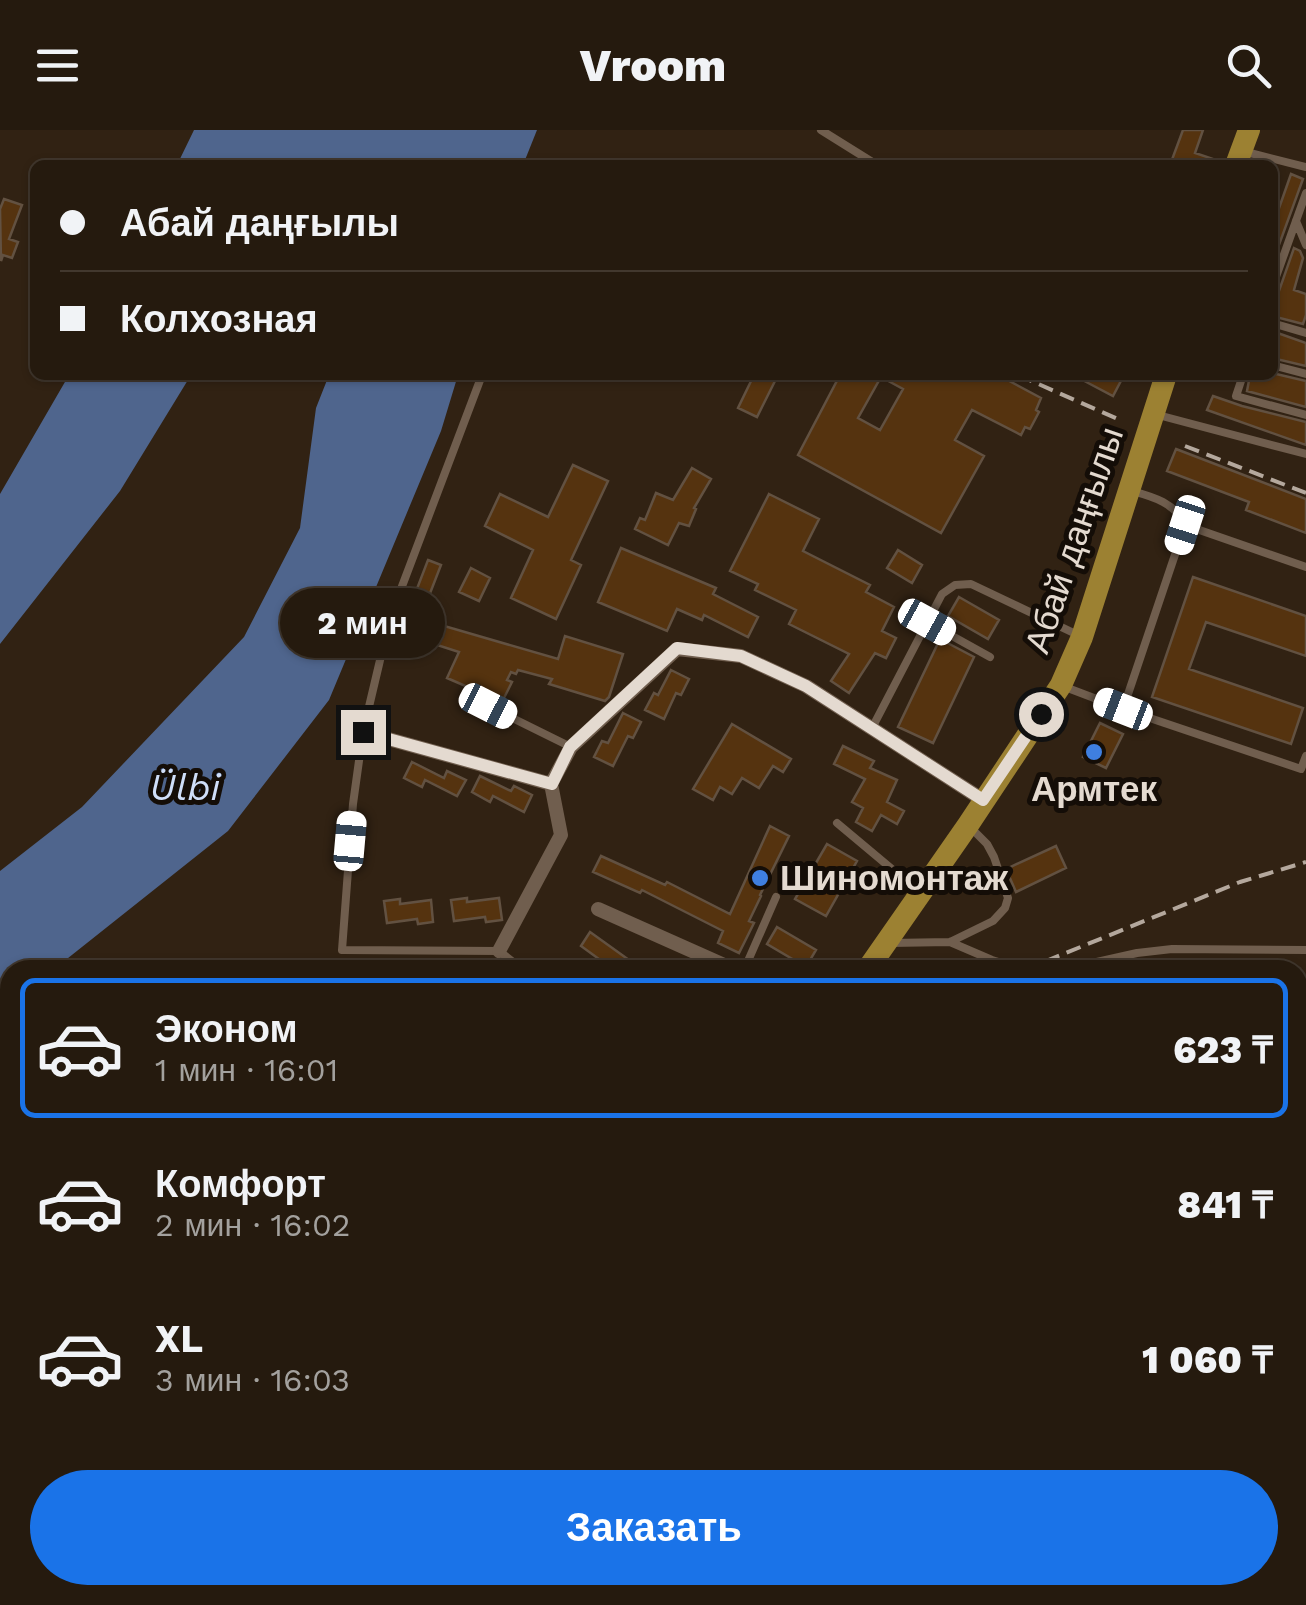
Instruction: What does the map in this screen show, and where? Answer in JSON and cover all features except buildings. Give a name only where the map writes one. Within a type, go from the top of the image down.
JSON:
[{"type":"main road","name":"Абай даңғылы","points":[[874,960],[1061,685],[1082,636],[1164,380]]},
{"type":"street","points":[[499,951],[561,835],[552,784],[570,747],[677,648],[741,656],[806,686],[983,800]]},
{"type":"street","points":[[363,732],[552,784]]},
{"type":"street","points":[[598,909],[713,960]]},
{"type":"lane","points":[[822,130],[870,160]]},
{"type":"lane","points":[[1242,149],[1306,167]]},
{"type":"lane","points":[[1278,271],[1306,194]]},
{"type":"lane","points":[[1296,221],[1306,245]]},
{"type":"lane","points":[[1278,325],[1306,333]]},
{"type":"lane","points":[[1278,366],[1306,374]]},
{"type":"lane","points":[[480,380],[390,618],[363,732],[342,950],[499,951],[510,960]]},
{"type":"lane","points":[[1241,380],[1236,396],[1306,416]]},
{"type":"lane","points":[[1154,414],[1306,454]]},
{"type":"lane","points":[[1123,709],[1185,525],[1179,512],[1154,497],[1128,490]]},
{"type":"lane","points":[[1185,525],[1306,566]]},
{"type":"lane","points":[[872,728],[942,594],[956,585],[971,584],[1082,636]]},
{"type":"lane","points":[[927,622],[990,657]]},
{"type":"lane","points":[[1061,685],[1304,770],[1306,756]]},
{"type":"lane","points":[[488,706],[570,747]]},
{"type":"lane","points":[[837,823],[921,893]]},
{"type":"lane","points":[[950,942],[992,921],[1005,908],[1008,898],[987,844],[968,826]]},
{"type":"lane","points":[[748,960],[776,896]]},
{"type":"lane","points":[[886,943],[950,942],[992,960]]},
{"type":"lane","points":[[1106,960],[1172,949],[1306,950]]},
{"type":"water","points":[[194,130],[537,130],[525,160],[179,160]]},
{"type":"water","points":[[66,380],[188,380],[120,491],[0,644],[0,494]]},
{"type":"water","name":"Ülbi","points":[[327,380],[456,380],[441,431],[329,700],[228,831],[66,960],[0,960],[0,871],[82,807],[244,637],[300,528],[316,408]]},
{"type":"railway","points":[[1029,380],[1120,420]]},
{"type":"railway","points":[[1185,446],[1306,493]]},
{"type":"railway","points":[[1049,960],[1240,882],[1306,862]]},
{"type":"place","name":"Армтек","points":[[1094,752]]},
{"type":"place","name":"Шиномонтаж","points":[[760,878]]},
{"type":"route","points":[[363,732],[552,784],[570,747],[677,648],[741,656],[806,686],[983,800],[1041,714]]}]
